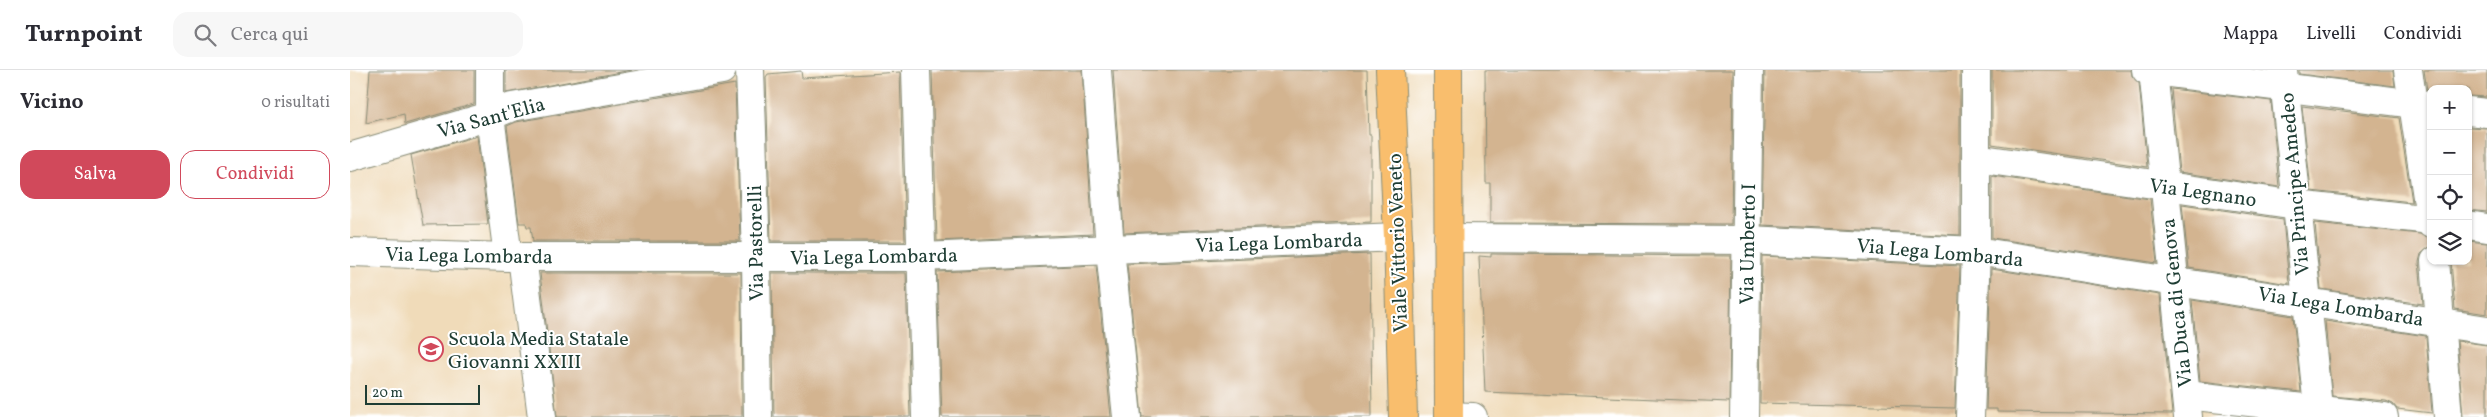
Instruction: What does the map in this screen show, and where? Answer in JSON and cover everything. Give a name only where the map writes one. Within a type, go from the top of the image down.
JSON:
[{"type":"main road","name":"Viale Vittorio Veneto","points":[[1390,70],[1398,237],[1403,417]]},
{"type":"main road","points":[[1448,70],[1448,238],[1457,417]]},
{"type":"street","points":[[490,70],[490,116],[542,417]]},
{"type":"street","name":"Via Sant'Elia","points":[[350,157],[490,116],[512,107],[722,70]]},
{"type":"street","name":"Via Pastorelli","points":[[750,70],[756,257],[758,417]]},
{"type":"street","points":[[916,70],[926,417]]},
{"type":"street","points":[[1097,70],[1110,250],[1127,417]]},
{"type":"street","name":"Via Umberto I","points":[[1744,417],[1749,70]]},
{"type":"street","points":[[1970,417],[1976,251],[1976,70]]},
{"type":"street","points":[[2151,70],[2284,80],[2421,104]]},
{"type":"street","name":"Via Duca di Genova","points":[[2151,70],[2187,406]]},
{"type":"street","points":[[2408,70],[2421,104],[2427,175]]},
{"type":"street","name":"Via Principe Amedeo","points":[[2284,80],[2305,301],[2318,413]]},
{"type":"street","points":[[2472,112],[2487,114]]},
{"type":"street","name":"Via Legnano","points":[[1976,158],[2296,205],[2427,220]]},
{"type":"street","points":[[2472,226],[2487,228]]},
{"type":"street","name":"Via Lega Lombarda","points":[[350,252],[515,257],[921,257],[1398,237]]},
{"type":"street","name":"Via Lega Lombarda","points":[[1448,238],[1747,240],[1976,251],[2487,330]]},
{"type":"street","points":[[2434,265],[2448,417]]},
{"type":"street","points":[[2187,406],[2384,417]]},
{"type":"building","points":[[370,70],[474,70],[474,104],[405,124],[404,114],[366,123]]},
{"type":"building","points":[[506,70],[632,70],[506,93]]},
{"type":"building","points":[[932,70],[1082,70],[1093,234],[937,241]]},
{"type":"building","points":[[1113,70],[1367,70],[1369,135],[1371,135],[1371,222],[1124,233]]},
{"type":"building","points":[[1485,70],[1733,70],[1731,224],[1490,223],[1490,183],[1486,183]]},
{"type":"building","points":[[1765,70],[1960,70],[1960,235],[1762,225]]},
{"type":"building","points":[[1992,70],[2131,70],[2132,76],[2139,83],[2147,167],[1992,144]]},
{"type":"building","points":[[2299,70],[2393,70],[2395,86],[2299,74]]},
{"type":"building","points":[[2424,70],[2487,70],[2487,97],[2472,96],[2472,85],[2427,85],[2427,90]]},
{"type":"building","points":[[801,71],[802,78],[900,72],[905,241],[771,241],[766,77],[768,74]]},
{"type":"building","points":[[735,84],[740,241],[533,241],[531,227],[527,227],[526,223],[519,223],[507,126],[516,122]]},
{"type":"building","points":[[2171,89],[2271,101],[2279,187],[2179,172]]},
{"type":"building","points":[[2302,106],[2399,118],[2412,202],[2311,191]]},
{"type":"building","points":[[2472,127],[2487,128],[2487,212],[2472,210]]},
{"type":"building","points":[[477,136],[488,224],[423,225],[411,155]]},
{"type":"building","points":[[1992,176],[2150,199],[2157,263],[1992,238]]},
{"type":"building","points":[[2182,204],[2283,219],[2289,284],[2189,268]]},
{"type":"building","points":[[2315,223],[2420,234],[2427,237],[2427,249],[2421,254],[2419,262],[2423,304],[2321,289]]},
{"type":"building","points":[[2472,241],[2487,243],[2487,314],[2455,309],[2451,265],[2472,265]]},
{"type":"building","points":[[1370,254],[1372,417],[1142,417],[1127,264]]},
{"type":"building","points":[[1491,254],[1731,256],[1729,402],[1485,392],[1479,256],[1491,257]]},
{"type":"building","points":[[1762,256],[1960,266],[1955,408],[1760,403]]},
{"type":"building","points":[[1096,265],[1111,417],[942,417],[937,272]]},
{"type":"building","points":[[1991,269],[2160,295],[2172,414],[1997,412],[1997,409],[1986,409]]},
{"type":"building","points":[[540,273],[741,273],[742,417],[557,417]]},
{"type":"building","points":[[772,273],[906,273],[910,417],[774,417]]},
{"type":"building","points":[[2192,300],[2293,316],[2301,392],[2200,381]]},
{"type":"building","points":[[2325,321],[2426,336],[2432,413],[2397,409],[2393,404],[2386,401],[2332,396]]},
{"type":"building","points":[[2457,341],[2487,345],[2487,417],[2463,417]]},
{"type":"place","name":"Scuola Media Statale Giovanni XXIII","points":[[431,349]]}]
